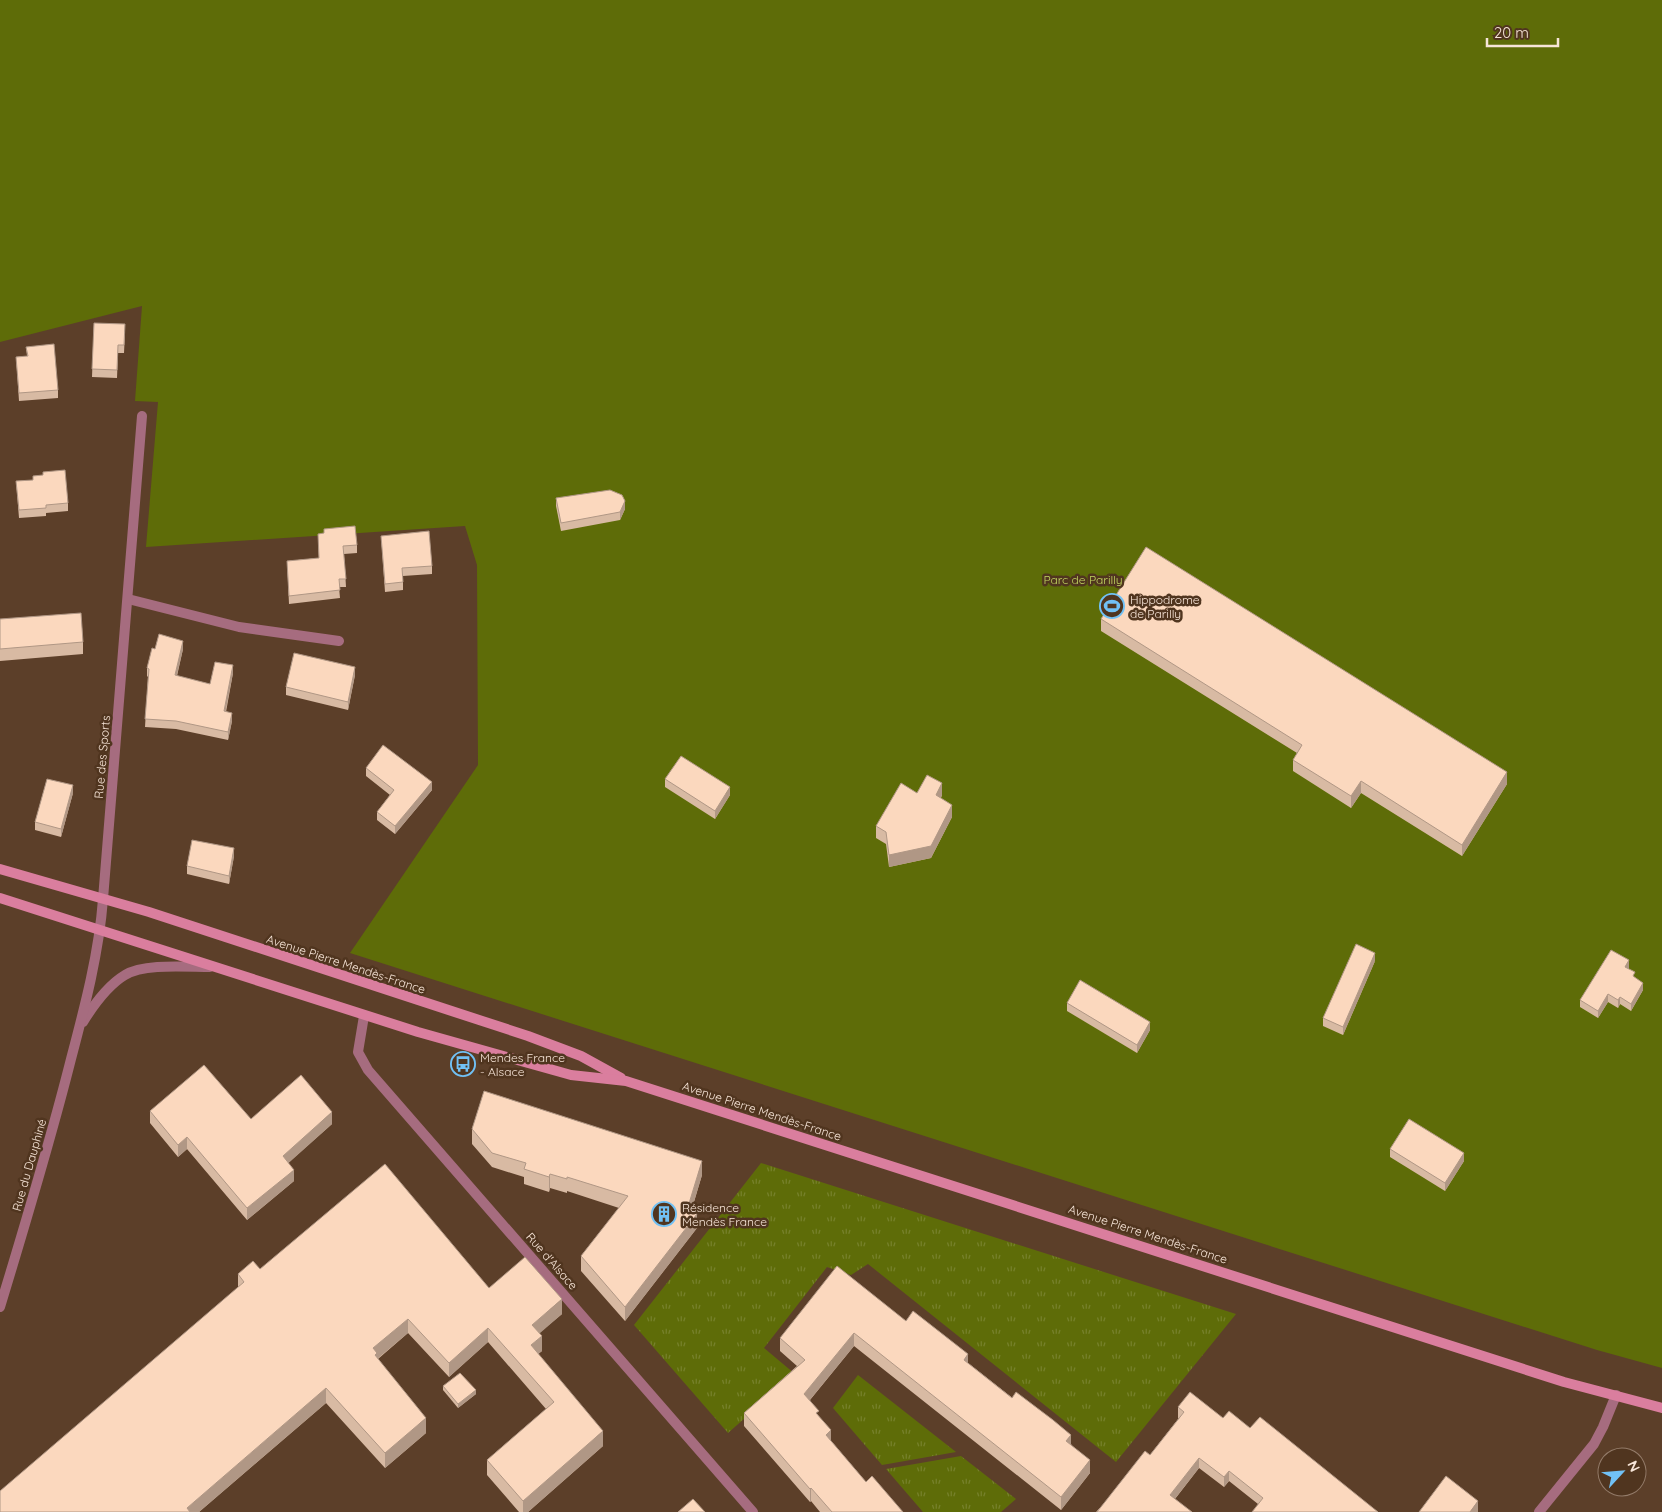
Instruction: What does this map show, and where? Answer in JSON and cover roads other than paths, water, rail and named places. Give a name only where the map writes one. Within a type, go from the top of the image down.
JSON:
[{"type":"main road","name":"Avenue Pierre Mendès-France","points":[[0,869],[103,899],[528,1036],[581,1056],[626,1081],[1564,1382],[1662,1408]]},
{"type":"main road","points":[[0,898],[364,1016],[571,1075],[626,1081]]},
{"type":"street","name":"Rue des Sports","points":[[102,917],[142,416]]},
{"type":"street","points":[[128,599],[239,627],[339,641]]},
{"type":"street","name":"Rue du Dauphiné","points":[[0,1307],[79,1029],[102,917]]},
{"type":"street","name":"Rue du Dauphiné","points":[[79,1029],[89,1013],[116,981],[126,974],[150,968],[210,967]]},
{"type":"street","name":"Rue d'Alsace","points":[[364,1016],[358,1052],[368,1070],[753,1512]]},
{"type":"street","points":[[1539,1512],[1594,1444],[1604,1427],[1616,1395]]},
{"type":"place","name":"Hippodrome de Parilly","points":[[1112,606]]},
{"type":"place","name":"Mendes France - Alsace","points":[[463,1064]]},
{"type":"place","name":"Résidence Mendès France","points":[[664,1214]]},
{"type":"park label","name":"Parc de Parilly","points":[[1083,579]]}]
